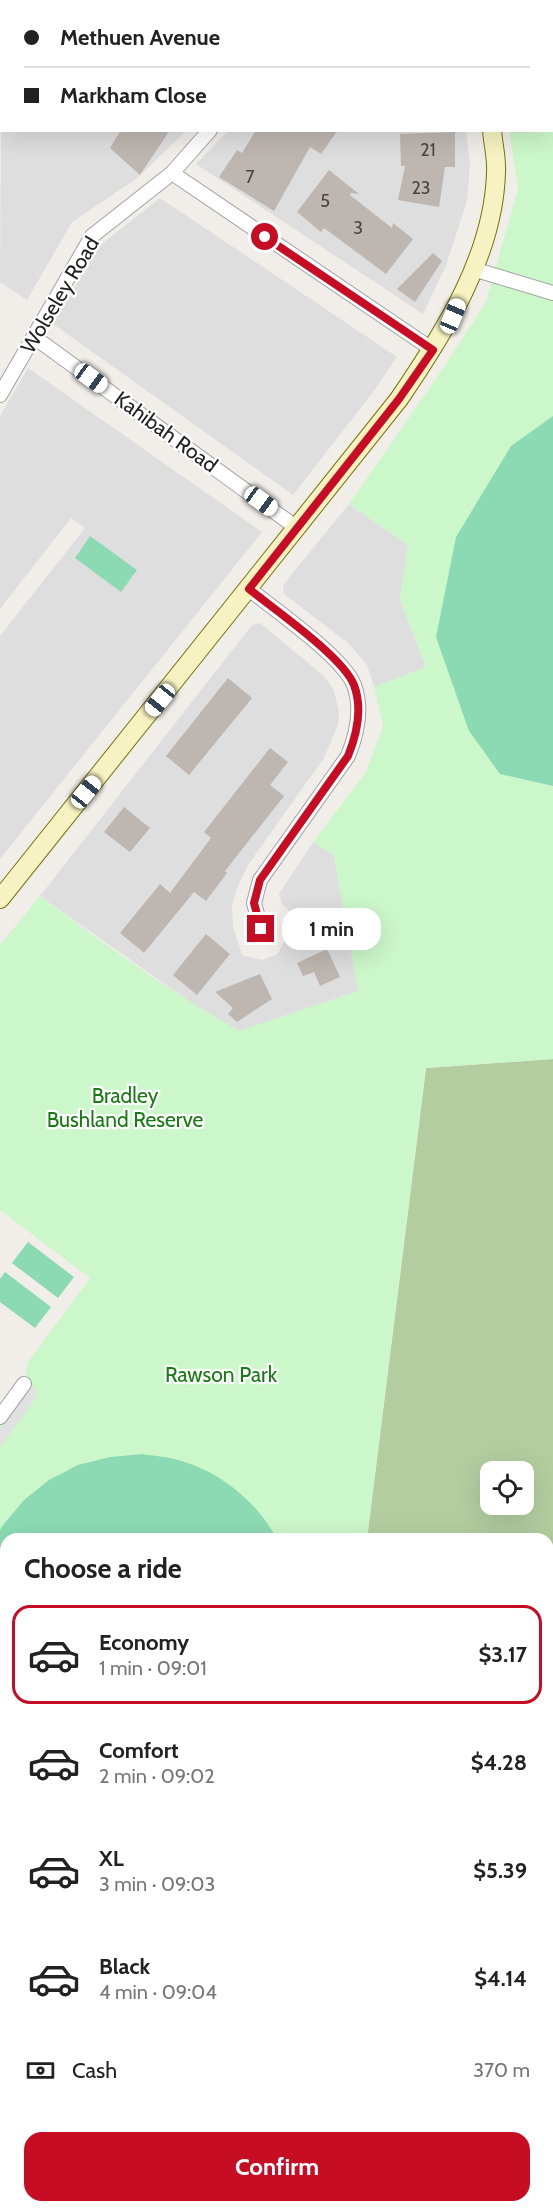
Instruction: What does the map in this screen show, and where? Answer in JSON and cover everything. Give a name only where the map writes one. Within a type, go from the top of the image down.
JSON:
[{"type":"street","name":"Wolseley Road","points":[[0,394],[92,236],[172,173],[208,132]]},
{"type":"street","points":[[0,899],[399,399],[433,350],[453,316],[473,268],[491,211],[496,171],[492,132]]},
{"type":"street","points":[[172,173],[433,350]]},
{"type":"street","points":[[473,268],[553,293]]},
{"type":"street","name":"Kahibah Road","points":[[34,337],[297,528]]},
{"type":"street","points":[[249,589],[345,669],[354,686],[358,710],[357,733],[348,756],[260,880],[254,903],[261,929]]},
{"type":"street","points":[[0,1417],[24,1384]]},
{"type":"shaded area","points":[[1,132],[185,132],[136,179],[72,222],[27,300],[0,282]]},
{"type":"shaded area","points":[[227,132],[466,132],[470,163],[467,201],[445,268],[423,314],[196,164]]},
{"type":"shaded area","points":[[160,198],[397,357],[374,391],[293,495],[53,324],[99,246]]},
{"type":"shaded area","points":[[28,368],[262,532],[0,859],[0,636],[85,528],[71,518],[0,609],[0,416]]},
{"type":"shaded area","points":[[349,504],[408,545],[400,599],[426,668],[374,687],[367,665],[348,643],[284,594],[283,585]]},
{"type":"shaded area","points":[[260,623],[325,677],[334,691],[339,712],[338,725],[324,758],[248,865],[232,905],[233,926],[242,955],[262,960],[278,954],[290,929],[292,913],[282,904],[279,894],[313,842],[334,855],[358,991],[239,1031],[200,1009],[40,896],[252,625]]},
{"type":"shaded area","points":[[32,1384],[38,1395],[0,1448],[0,1429]]},
{"type":"green space","points":[[509,132],[553,132],[553,1059],[426,1068],[368,1533],[0,1533],[0,1417],[24,1384],[28,1362],[90,1278],[0,1210],[0,945],[40,896],[187,1000],[239,1031],[358,991],[334,855],[313,842],[366,772],[383,726],[374,687],[426,667],[400,599],[408,545],[349,504],[486,302],[518,188]]},
{"type":"green space","points":[[553,416],[553,786],[500,774],[469,731],[436,637],[456,537],[511,446]]},
{"type":"green space","points":[[90,536],[137,570],[121,592],[75,558]]},
{"type":"green space","points":[[553,1059],[553,1533],[368,1533],[426,1068]]},
{"type":"green space","points":[[28,1242],[74,1277],[58,1298],[12,1263]]},
{"type":"green space","points":[[5,1272],[51,1307],[35,1328],[0,1302],[0,1279]]},
{"type":"green space","points":[[142,1454],[170,1458],[205,1470],[220,1478],[247,1499],[273,1533],[0,1533],[3,1525],[24,1500],[49,1480],[78,1465],[110,1457]]},
{"type":"building","points":[[120,132],[169,132],[140,175],[110,148]]},
{"type":"building","points":[[255,132],[337,132],[321,154],[310,147],[274,211],[219,177],[237,150],[242,153]]},
{"type":"building","points":[[455,132],[455,167],[445,167],[439,207],[398,200],[405,166],[401,166],[400,134]]},
{"type":"building","points":[[329,170],[359,194],[351,193],[350,195],[392,228],[393,223],[413,239],[386,274],[324,228],[321,232],[297,212]]},
{"type":"building","points":[[433,253],[442,261],[415,302],[397,289]]},
{"type":"building","points":[[228,678],[252,698],[189,775],[166,756]]},
{"type":"building","points":[[270,748],[288,762],[270,785],[284,796],[225,871],[227,873],[206,901],[194,892],[144,953],[120,933],[160,884],[170,893],[211,838],[204,832]]},
{"type":"building","points":[[124,807],[150,828],[130,852],[104,832]]},
{"type":"building","points":[[206,934],[230,954],[197,995],[173,975]]},
{"type":"building","points":[[327,949],[340,977],[320,986],[314,972],[303,976],[297,963]]},
{"type":"building","points":[[260,974],[272,999],[237,1022],[228,1014],[233,1008],[215,992]]},
{"type":"route","points":[[261,929],[254,903],[260,880],[348,756],[357,733],[358,710],[354,686],[345,669],[249,589],[399,399],[433,350],[265,237]]},
{"type":"park label","name":"Bradley Bushland Reserve","points":[[125,1108]]},
{"type":"park label","name":"Rawson Park","points":[[221,1375]]}]
